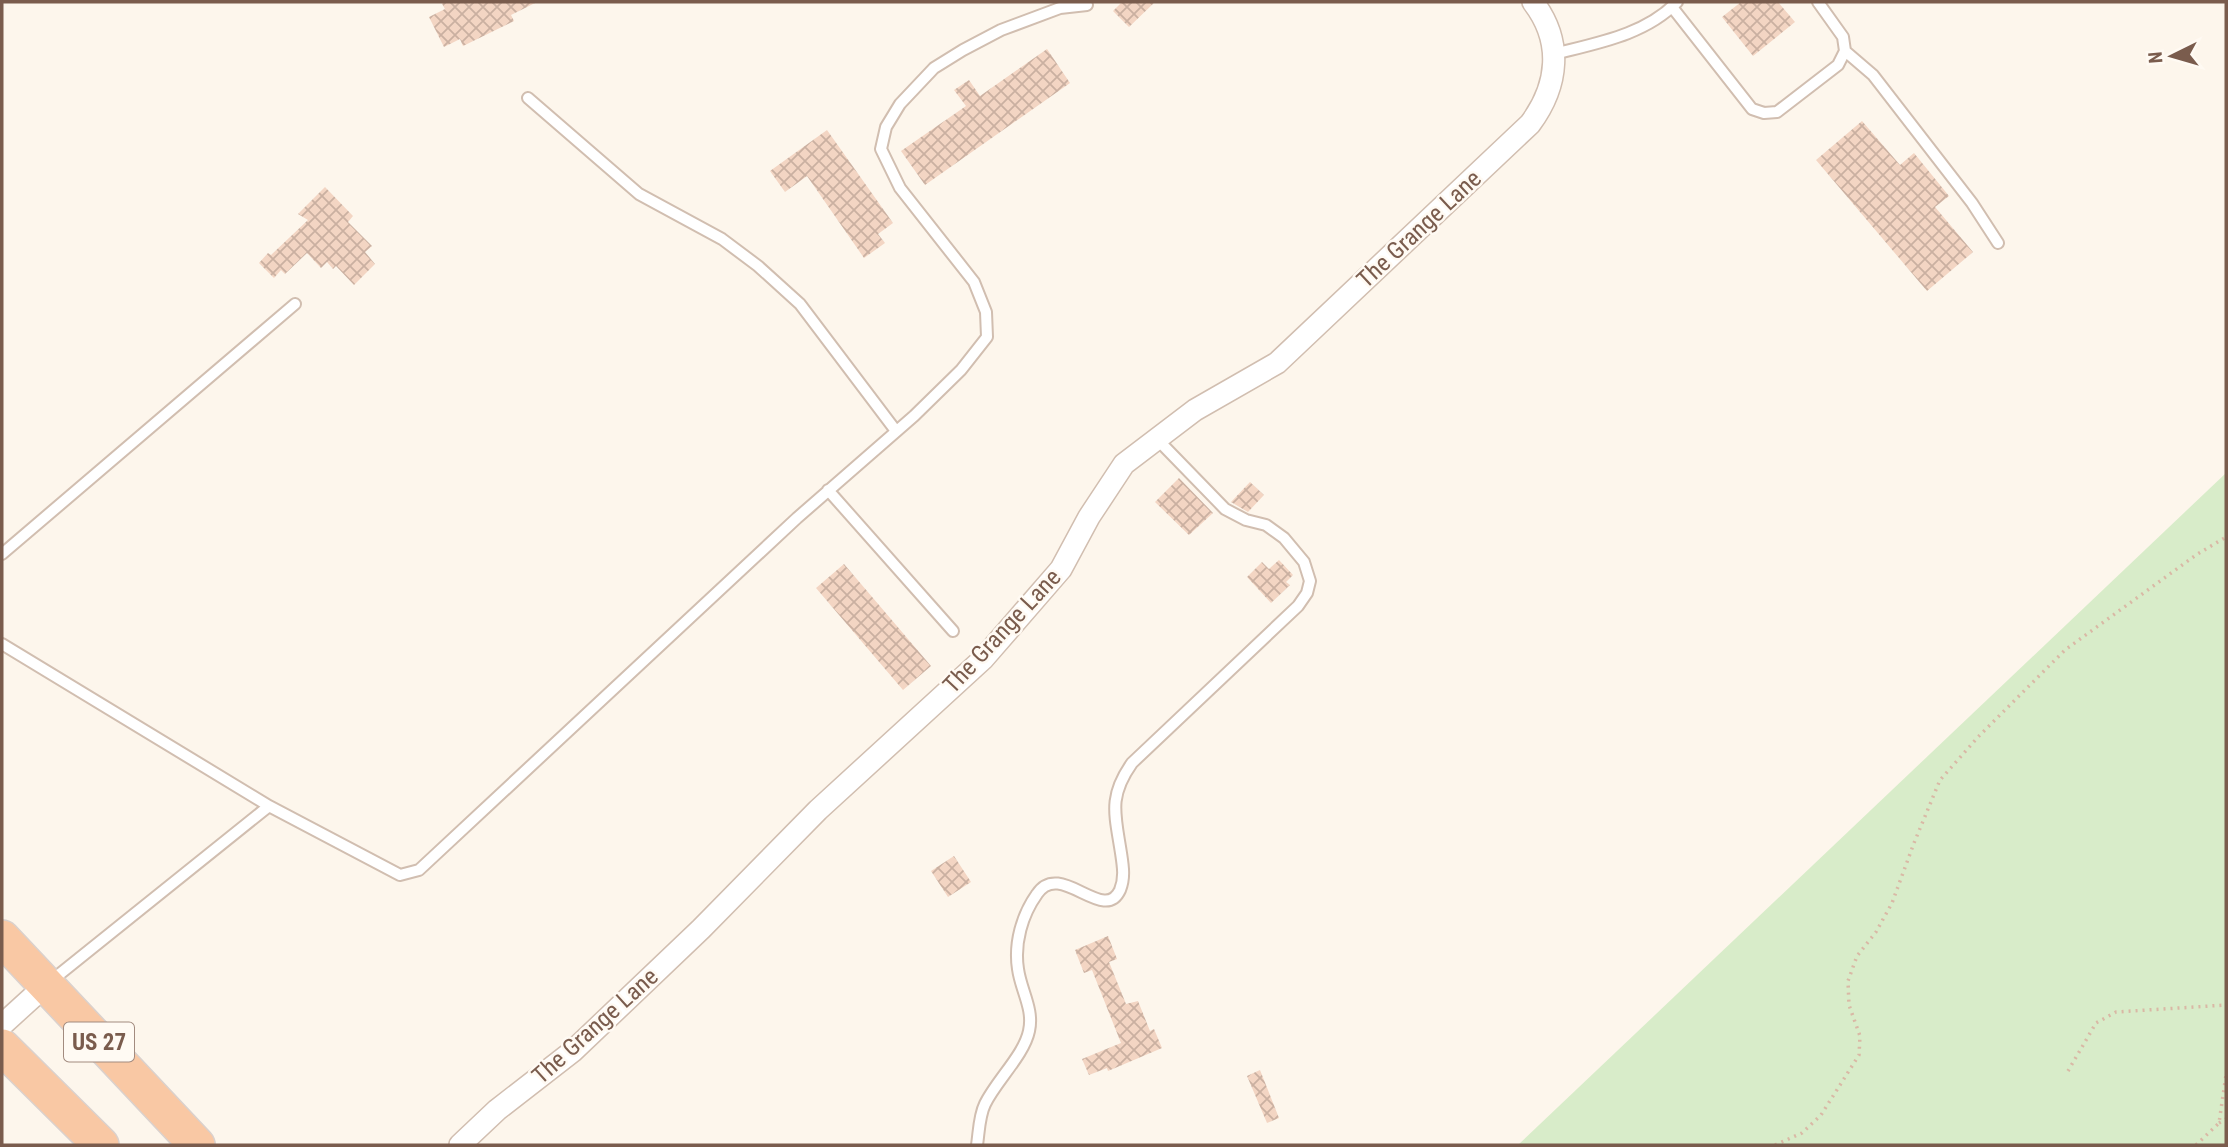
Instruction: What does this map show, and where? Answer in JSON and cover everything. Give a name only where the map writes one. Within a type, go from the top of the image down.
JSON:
[{"type":"highway","name":"US 27","points":[[2,938],[197,1145]]},
{"type":"highway","name":"US 27","points":[[2,1047],[101,1145]]},
{"type":"street","name":"The Grange Lane","points":[[460,1145],[497,1110],[573,1051],[701,929],[818,810],[983,659],[1061,569],[1089,517],[1124,464],[1195,410],[1278,363],[1530,124],[1548,95],[1553,76],[1554,54],[1550,32],[1532,2]]},
{"type":"street","points":[[2,1025],[46,985]]},
{"type":"lane","points":[[1554,54],[1613,39],[1665,15],[1675,4],[1752,109],[1763,113],[1777,112],[1838,65],[1845,51],[1843,37],[1818,2]]},
{"type":"lane","points":[[2,644],[269,806],[400,875],[419,870],[828,490],[897,431],[961,370],[987,337],[986,312],[974,282],[900,188],[881,149],[886,127],[900,104],[934,68],[962,50],[1001,30],[1060,8],[1087,5]]},
{"type":"lane","points":[[1845,51],[1873,75],[1972,203],[1998,243]]},
{"type":"lane","points":[[528,98],[639,194],[722,239],[758,266],[800,304],[897,431]]},
{"type":"lane","points":[[2,554],[295,304]]},
{"type":"lane","points":[[978,1145],[984,1105],[1029,1034],[1031,1013],[1018,969],[1018,936],[1027,910],[1039,890],[1047,884],[1065,884],[1098,901],[1117,896],[1122,886],[1124,871],[1116,820],[1115,802],[1119,782],[1132,763],[1298,606],[1311,582],[1304,562],[1284,538],[1266,525],[1246,520],[1225,509],[1157,439]]},
{"type":"lane","points":[[828,490],[953,631]]},
{"type":"lane","points":[[46,985],[269,806]]},
{"type":"path","points":[[1775,1145],[1802,1133],[1821,1115],[1859,1055],[1860,1035],[1849,1005],[1847,981],[1857,956],[1876,932],[1892,903],[1940,780],[1978,737],[2065,649],[2196,555],[2226,537]]},
{"type":"path","points":[[2068,1071],[2096,1023],[2116,1012],[2226,1005]]},
{"type":"path","points":[[2220,1123],[2226,1074]]},
{"type":"path","points":[[2196,1145],[2226,1119]]},
{"type":"green space","points":[[2226,473],[2226,1145],[1518,1145]]},
{"type":"building","points":[[441,2],[537,2],[511,15],[514,21],[463,46],[460,39],[444,47],[429,17],[445,9]]},
{"type":"building","points":[[1122,2],[1155,2],[1129,27],[1113,11]]},
{"type":"building","points":[[1741,2],[1778,2],[1795,22],[1753,56],[1722,17]]},
{"type":"building","points":[[1047,49],[1070,83],[925,185],[901,151],[966,106],[954,90],[969,80],[980,96]]},
{"type":"building","points":[[1862,121],[1900,165],[1914,153],[1949,196],[1935,207],[1973,252],[1927,291],[1816,160]]},
{"type":"building","points":[[827,130],[893,223],[878,234],[885,243],[864,258],[807,176],[785,192],[770,171]]},
{"type":"building","points":[[325,187],[353,216],[348,222],[372,246],[365,252],[375,264],[354,285],[336,266],[333,269],[327,262],[321,268],[307,253],[285,274],[281,270],[274,278],[259,263],[308,220],[298,214]]},
{"type":"building","points":[[1179,478],[1213,513],[1189,535],[1155,502]]},
{"type":"building","points":[[1250,482],[1264,495],[1248,512],[1231,502]]},
{"type":"building","points":[[1279,560],[1293,575],[1286,582],[1290,585],[1271,603],[1247,577],[1262,562],[1269,569]]},
{"type":"building","points":[[844,564],[931,666],[903,690],[816,588]]},
{"type":"building","points":[[954,856],[971,882],[948,897],[931,871]]},
{"type":"building","points":[[1108,936],[1117,959],[1109,962],[1126,1004],[1138,1001],[1150,1031],[1154,1029],[1162,1048],[1108,1071],[1107,1068],[1089,1075],[1082,1059],[1121,1043],[1092,970],[1084,973],[1075,950]]},
{"type":"building","points":[[1260,1070],[1279,1118],[1267,1123],[1247,1076]]}]
